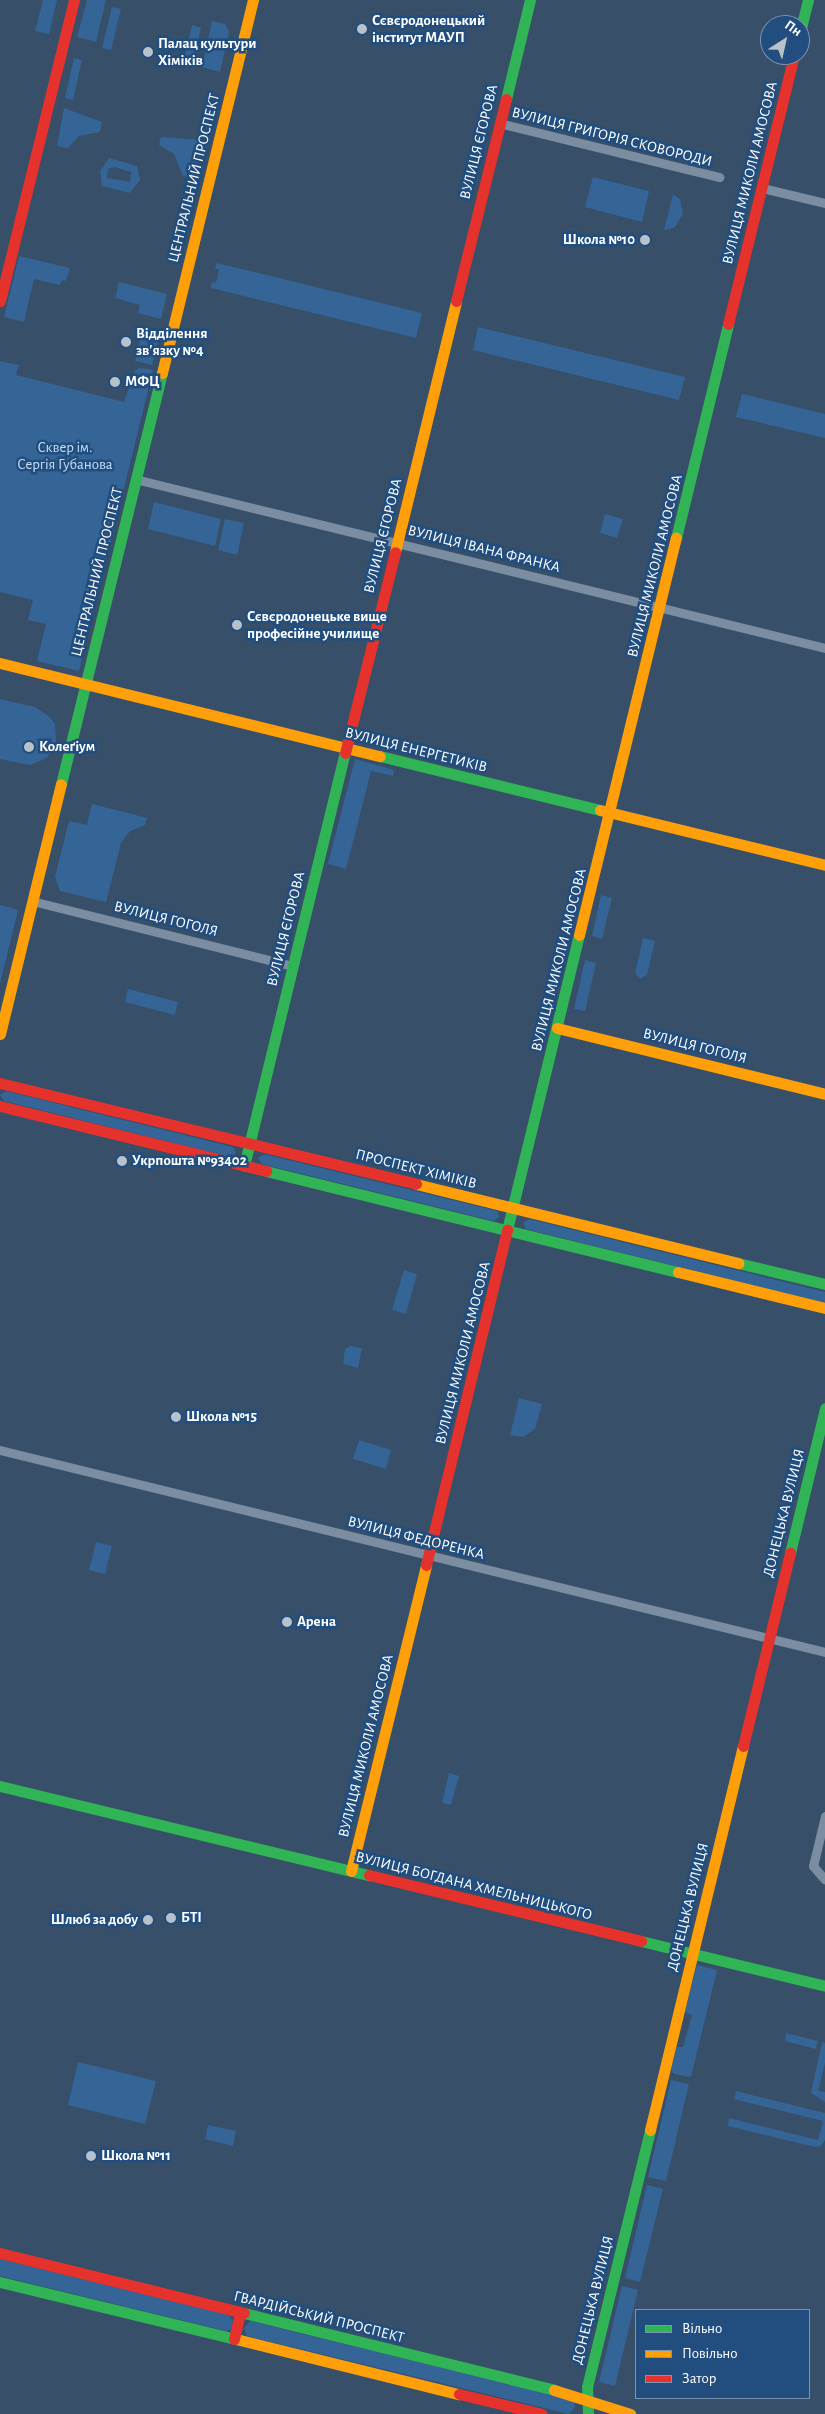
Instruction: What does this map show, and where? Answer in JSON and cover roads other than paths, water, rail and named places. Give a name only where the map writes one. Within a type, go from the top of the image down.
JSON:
[{"type":"street","points":[[0,301],[74,0]]},
{"type":"street","name":"ЦЕНТРАЛЬНИЙ ПРОСПЕКТ","points":[[0,1034],[253,0]]},
{"type":"street","name":"ВУЛИЦЯ ЄГОРОВА","points":[[244,1166],[530,0]]},
{"type":"street","points":[[804,15],[808,0]]},
{"type":"street","name":"ВУЛИЦЯ МИКОЛИ АМОСОВА","points":[[351,1871],[792,65]]},
{"type":"street","name":"ВУЛИЦЯ ГРИГОРІЯ СКОВОРОДИ","points":[[499,123],[719,177]]},
{"type":"street","points":[[762,188],[825,203]]},
{"type":"street","name":"ВУЛИЦЯ ІВАНА ФРАНКА","points":[[135,479],[660,606],[825,648]]},
{"type":"street","name":"ВУЛИЦЯ ЕНЕРГЕТИКІВ","points":[[0,663],[825,865]]},
{"type":"street","name":"ВУЛИЦЯ ГОГОЛЯ","points":[[32,901],[293,966]]},
{"type":"street","name":"ВУЛИЦЯ ГОГОЛЯ","points":[[558,1028],[825,1094]]},
{"type":"street","name":"ПРОСПЕКТ ХІМІКІВ","points":[[0,1083],[825,1284]]},
{"type":"street","points":[[0,1106],[825,1308]]},
{"type":"street","name":"ДОНЕЦЬКА ВУЛИЦЯ","points":[[588,2414],[587,2387],[825,1408]]},
{"type":"street","name":"ВУЛИЦЯ ФЕДОРЕНКА","points":[[0,1450],[825,1652]]},
{"type":"street","name":"ВУЛИЦЯ БОГДАНА ХМЕЛЬНИЦЬКОГО","points":[[0,1786],[825,1986]]},
{"type":"street","points":[[825,1816],[813,1866],[825,1880]]},
{"type":"street","name":"ГВАРДІЙСЬКИЙ ПРОСПЕКТ","points":[[0,2254],[588,2399],[630,2414]]},
{"type":"street","points":[[0,2282],[542,2414]]},
{"type":"street","points":[[234,2339],[240,2313]]},
{"type":"place","name":"Сєвєродонецький інститут МАУП","points":[[362,29]]},
{"type":"place","name":"Палац культури Хіміків","points":[[148,52]]},
{"type":"place","name":"Школа №10","points":[[645,240]]},
{"type":"place","name":"Відділення зв'язку №4","points":[[126,342]]},
{"type":"place","name":"МФЦ","points":[[115,382]]},
{"type":"place","name":"Сєвєродонецьке вище професійне училище","points":[[237,625]]},
{"type":"place","name":"Колеґіум","points":[[29,747]]},
{"type":"place","name":"Укрпошта №93402","points":[[122,1161]]},
{"type":"place","name":"Школа №15","points":[[176,1417]]},
{"type":"place","name":"Арена","points":[[287,1622]]},
{"type":"place","name":"БТІ","points":[[171,1918]]},
{"type":"place","name":"Шлюб за добу","points":[[148,1920]]},
{"type":"place","name":"Школа №11","points":[[91,2156]]},
{"type":"park label","name":"Сквер ім. Сергія Губанова","points":[[65,456]]}]
